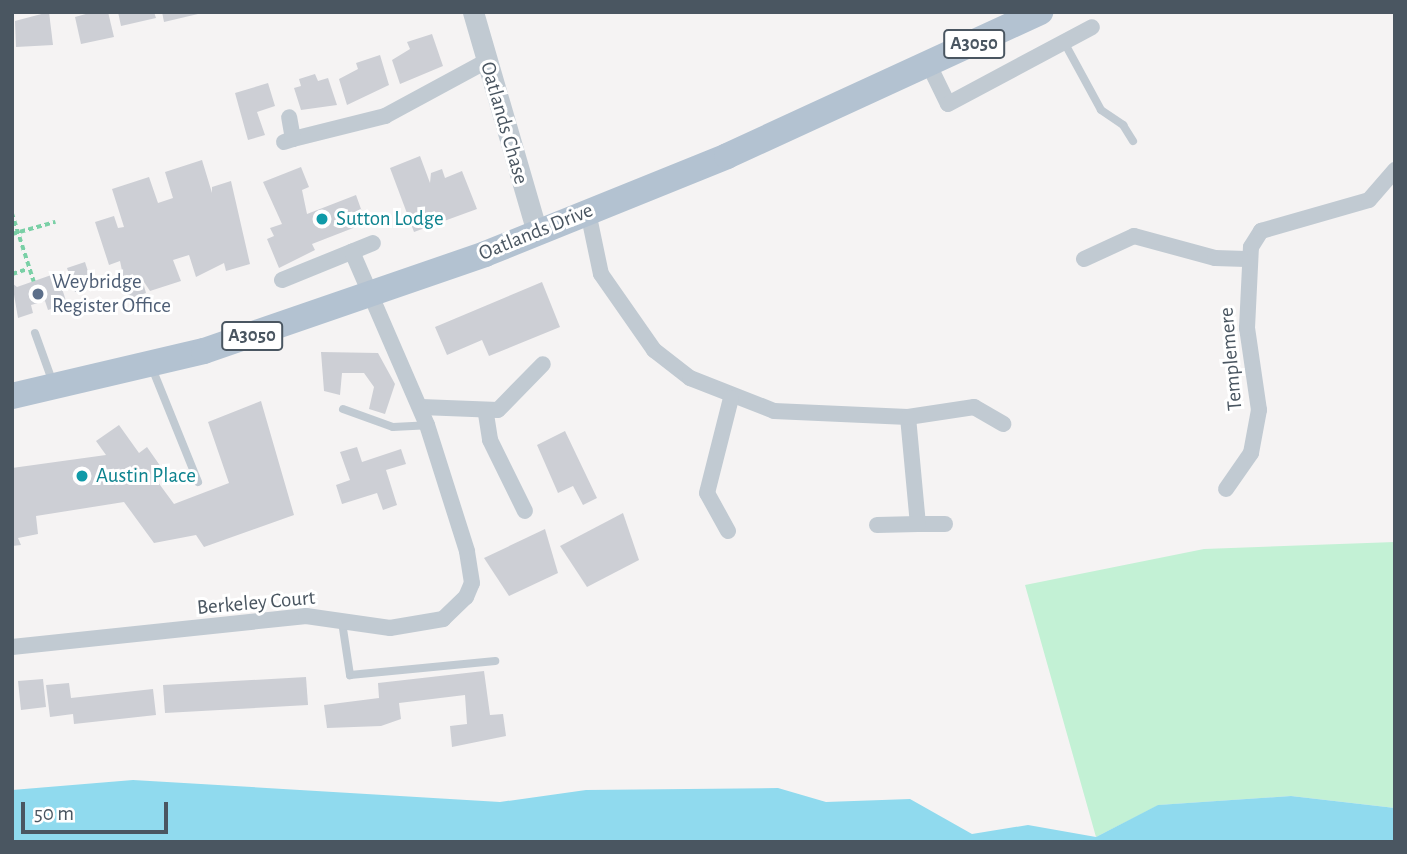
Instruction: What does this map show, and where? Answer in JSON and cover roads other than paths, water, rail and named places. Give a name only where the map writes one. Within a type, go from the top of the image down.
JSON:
[{"type":"main road","name":"Oatlands Drive","points":[[12,396],[151,367],[370,296],[587,212],[929,65],[1031,14]]},
{"type":"street","name":"Oatlands Chase","points":[[473,12],[485,62],[537,232]]},
{"type":"street","points":[[929,65],[948,104],[1092,27]]},
{"type":"street","points":[[289,117],[288,141],[385,116],[485,62]]},
{"type":"street","points":[[1084,259],[1135,236],[1215,258],[1246,259],[1261,231],[1345,211],[1369,200],[1395,170]]},
{"type":"street","points":[[587,212],[601,274],[624,313],[690,378],[731,398],[830,418],[908,417],[974,407],[1003,424]]},
{"type":"street","points":[[282,281],[373,243]]},
{"type":"street","name":"Berkeley Court","points":[[12,647],[306,616],[390,628],[426,624],[443,619],[469,590],[467,551],[421,407],[352,251]]},
{"type":"street","name":"Templemere","points":[[1226,489],[1251,453],[1259,410],[1246,259]]},
{"type":"street","points":[[421,407],[486,414],[498,410],[543,364]]},
{"type":"street","points":[[728,531],[707,483],[731,398]]},
{"type":"street","points":[[486,414],[490,440],[525,511]]},
{"type":"street","points":[[908,417],[918,524]]},
{"type":"street","points":[[877,525],[945,524]]},
{"type":"lane","points":[[1064,42],[1101,110],[1133,141]]},
{"type":"lane","points":[[35,333],[54,387]]},
{"type":"lane","points":[[151,367],[198,482]]},
{"type":"lane","points":[[343,409],[393,427],[427,425]]},
{"type":"lane","points":[[341,620],[350,675],[495,661]]},
{"type":"water","points":[[133,780],[500,802],[586,790],[778,788],[826,802],[910,799],[972,834],[1028,825],[1096,837],[1158,805],[1291,796],[1395,808],[1395,842],[12,842],[12,790]]},
{"type":"place","name":"Sutton Lodge","points":[[322,219]]},
{"type":"place","name":"Weybridge Register Office","points":[[38,294]]},
{"type":"place","name":"Austin Place","points":[[82,476]]}]
